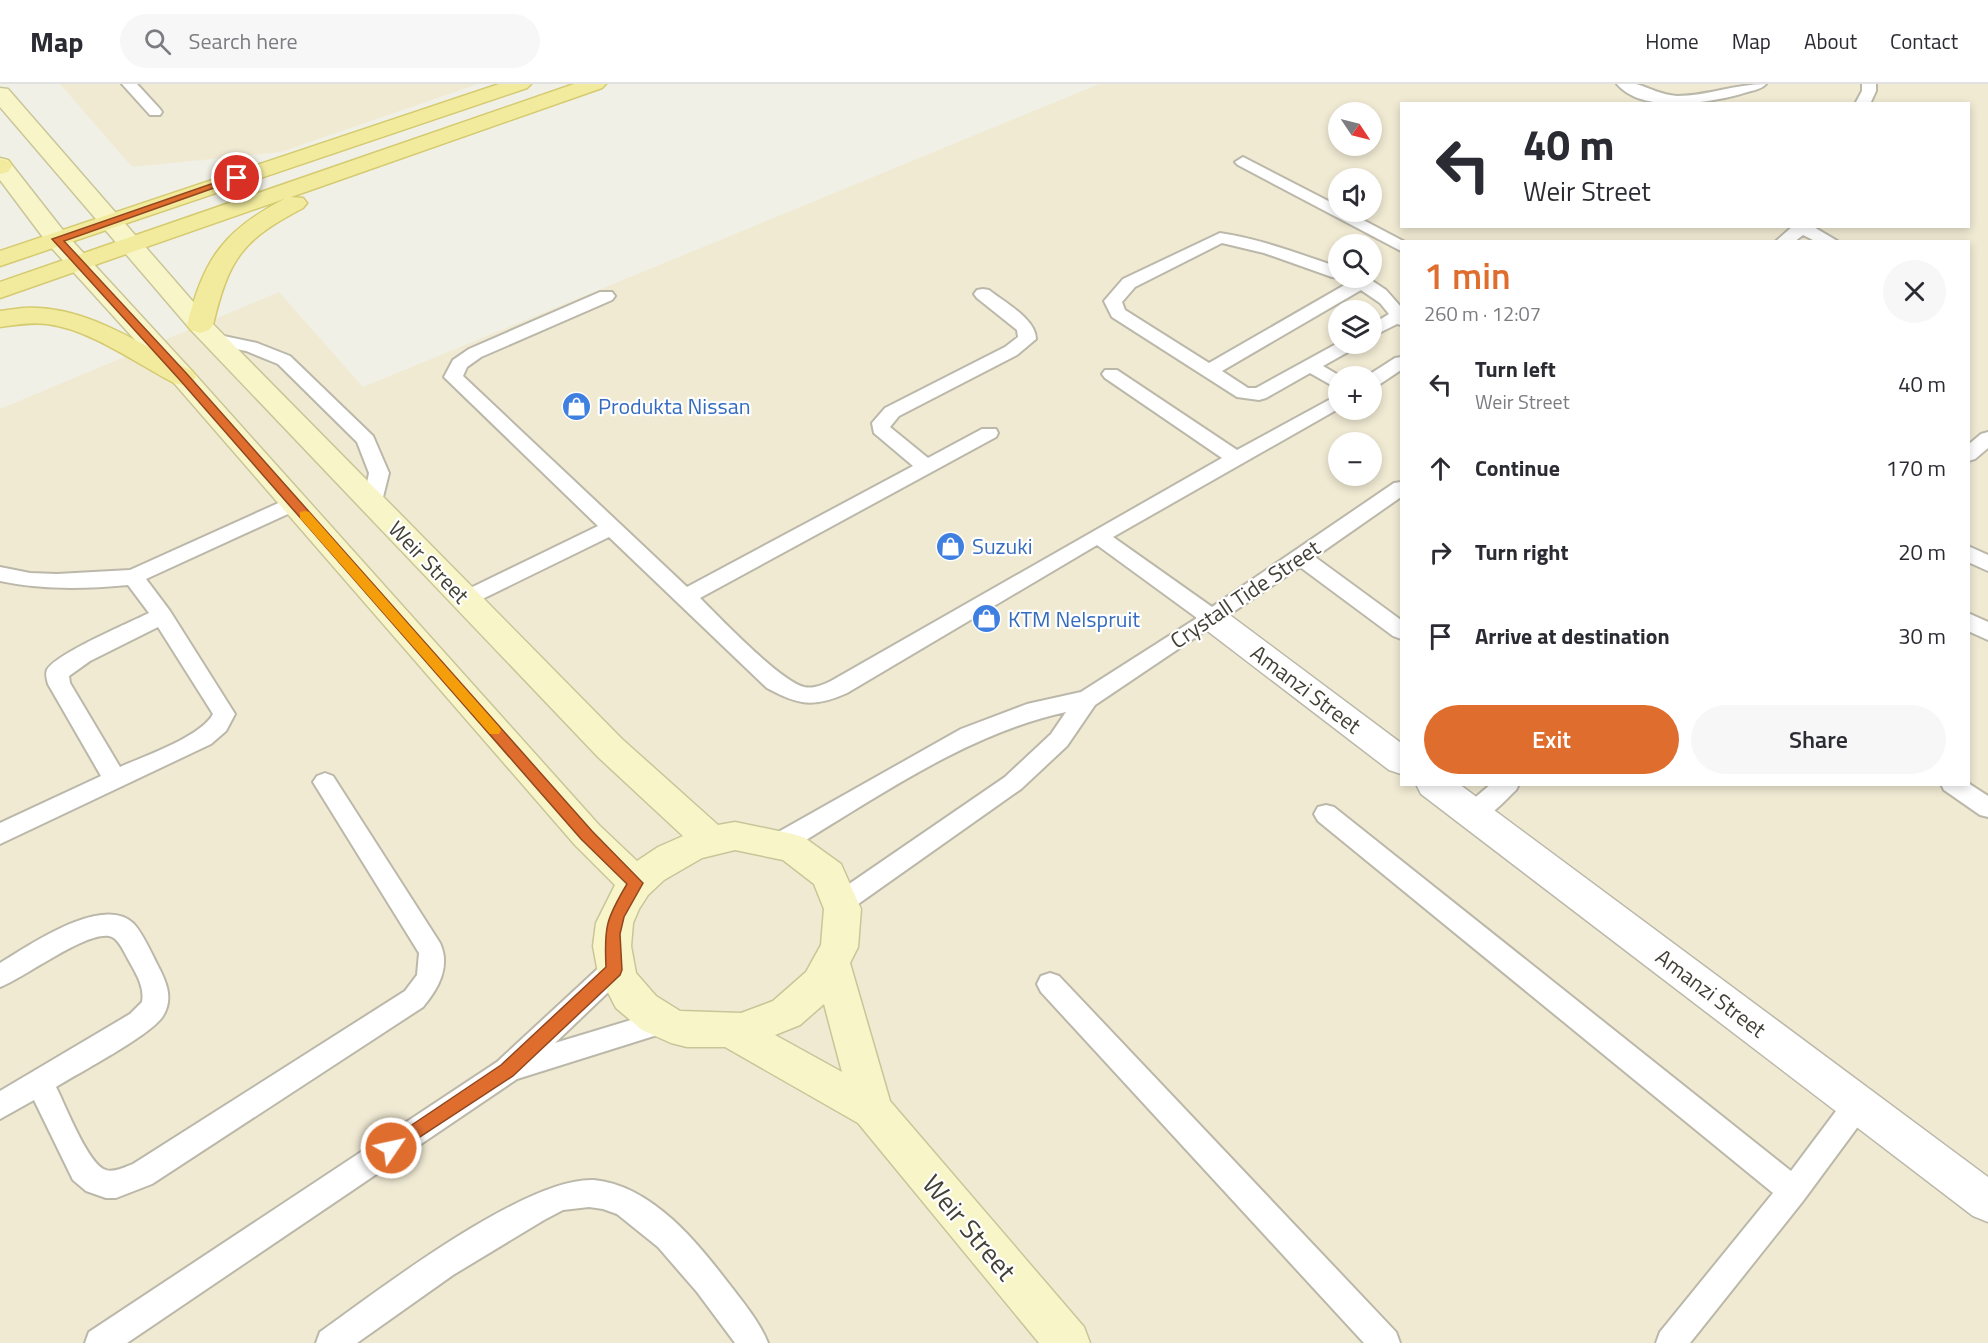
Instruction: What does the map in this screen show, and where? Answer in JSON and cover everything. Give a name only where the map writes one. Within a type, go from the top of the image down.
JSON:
[{"type":"main road","points":[[0,259],[50,230],[109,221],[520,84]]},
{"type":"main road","points":[[0,290],[596,84]]},
{"type":"main road","points":[[207,332],[219,267],[257,224],[319,191],[419,145]]},
{"type":"main road","points":[[0,318],[48,316],[66,320],[112,340],[183,377]]},
{"type":"street","name":"Weir Street","points":[[0,94],[156,277],[207,332],[610,748],[710,839]]},
{"type":"street","points":[[0,166],[78,262],[183,377],[587,835],[636,883]]},
{"type":"street","name":"Amanzi Street","points":[[1212,618],[1400,760]]},
{"type":"street","name":"Amanzi Street","points":[[1436,786],[1988,1202]]},
{"type":"street","points":[[743,836],[782,842],[803,852],[821,866],[834,883],[842,902],[844,935],[833,967],[819,986],[781,1016],[757,1026],[732,1032],[696,1031],[664,1022],[642,1009],[625,990],[614,970],[612,934],[616,916],[636,883],[651,868],[670,856],[710,839],[743,836]]},
{"type":"street","points":[[833,967],[872,1110]]},
{"type":"street","points":[[732,1032],[872,1110]]},
{"type":"street","name":"Weir Street","points":[[872,1110],[1072,1339]]},
{"type":"lane","points":[[129,84],[155,112]]},
{"type":"lane","points":[[1624,84],[1653,96],[1688,102],[1759,84]]},
{"type":"lane","points":[[1863,102],[1869,84]]},
{"type":"lane","points":[[1243,162],[1400,245]]},
{"type":"lane","points":[[1786,240],[1803,228],[1827,240]]},
{"type":"lane","points":[[1328,269],[1270,249],[1220,238],[1129,283],[1113,301],[1118,313],[1237,391],[1251,395],[1259,394],[1330,354]]},
{"type":"lane","points":[[1208,371],[1343,288]]},
{"type":"lane","points":[[1369,288],[1385,298],[1400,318],[1382,327]]},
{"type":"lane","points":[[926,466],[881,429],[881,423],[892,412],[1024,343],[1028,336],[1027,331],[983,294]]},
{"type":"lane","points":[[606,296],[475,353],[459,364],[453,377],[687,596],[775,682],[805,696],[820,696],[1328,407]]},
{"type":"lane","points":[[1382,375],[1400,363]]},
{"type":"lane","points":[[1310,365],[1328,377]]},
{"type":"lane","points":[[1111,374],[1236,458]]},
{"type":"lane","points":[[687,596],[989,433]]},
{"type":"lane","points":[[1970,453],[1988,438]]},
{"type":"lane","name":"Crystall Tide Street","points":[[782,842],[969,735],[1027,712],[1087,699],[1212,618],[1400,489]]},
{"type":"lane","points":[[0,574],[30,580],[92,581],[133,577],[294,503]]},
{"type":"lane","points":[[465,599],[612,527]]},
{"type":"lane","points":[[1098,536],[1212,618]]},
{"type":"lane","points":[[1970,554],[1988,564]]},
{"type":"lane","points":[[1300,557],[1400,630]]},
{"type":"lane","points":[[0,834],[203,738],[217,727],[224,714],[162,616],[133,577]]},
{"type":"lane","points":[[116,779],[59,684],[57,673],[82,655],[162,616]]},
{"type":"lane","points":[[1970,622],[1988,632]]},
{"type":"lane","name":"Crystall Tide Street","points":[[842,902],[1013,783],[1059,740],[1087,699]]},
{"type":"lane","points":[[40,1083],[83,1170],[96,1181],[116,1184],[142,1174],[414,999],[430,975],[433,960],[431,951],[325,782]]},
{"type":"lane","points":[[1472,814],[1506,786]]},
{"type":"lane","points":[[1955,786],[1988,808]]},
{"type":"lane","points":[[1326,814],[1793,1191]]},
{"type":"lane","points":[[0,976],[76,934],[91,928],[110,925],[125,932],[155,984],[155,1005],[139,1022],[0,1106]]},
{"type":"lane","points":[[100,1343],[507,1071],[614,970]]},
{"type":"lane","points":[[1050,984],[1373,1339]]},
{"type":"lane","points":[[507,1071],[664,1022]]},
{"type":"lane","points":[[1671,1343],[1793,1191],[1858,1104]]},
{"type":"lane","points":[[331,1343],[488,1236],[536,1209],[570,1195],[607,1196],[636,1210],[696,1266],[720,1295],[753,1343]]},
{"type":"shaded area","points":[[60,84],[478,84],[281,152],[132,167]]},
{"type":"shaded area","points":[[1099,84],[1988,84],[1988,1343],[0,1343],[0,409],[279,292],[363,387]]},
{"type":"slow traffic","points":[[305,515],[494,730]]},
{"type":"place","name":"Produkta Nissan","points":[[577,406]]},
{"type":"place","name":"Suzuki","points":[[951,546]]},
{"type":"place","name":"KTM Nelspruit","points":[[987,619]]},
{"type":"route","points":[[237,178],[57,239],[183,377],[587,835],[636,883],[616,916],[612,934],[614,970],[507,1071],[391,1148]]}]
